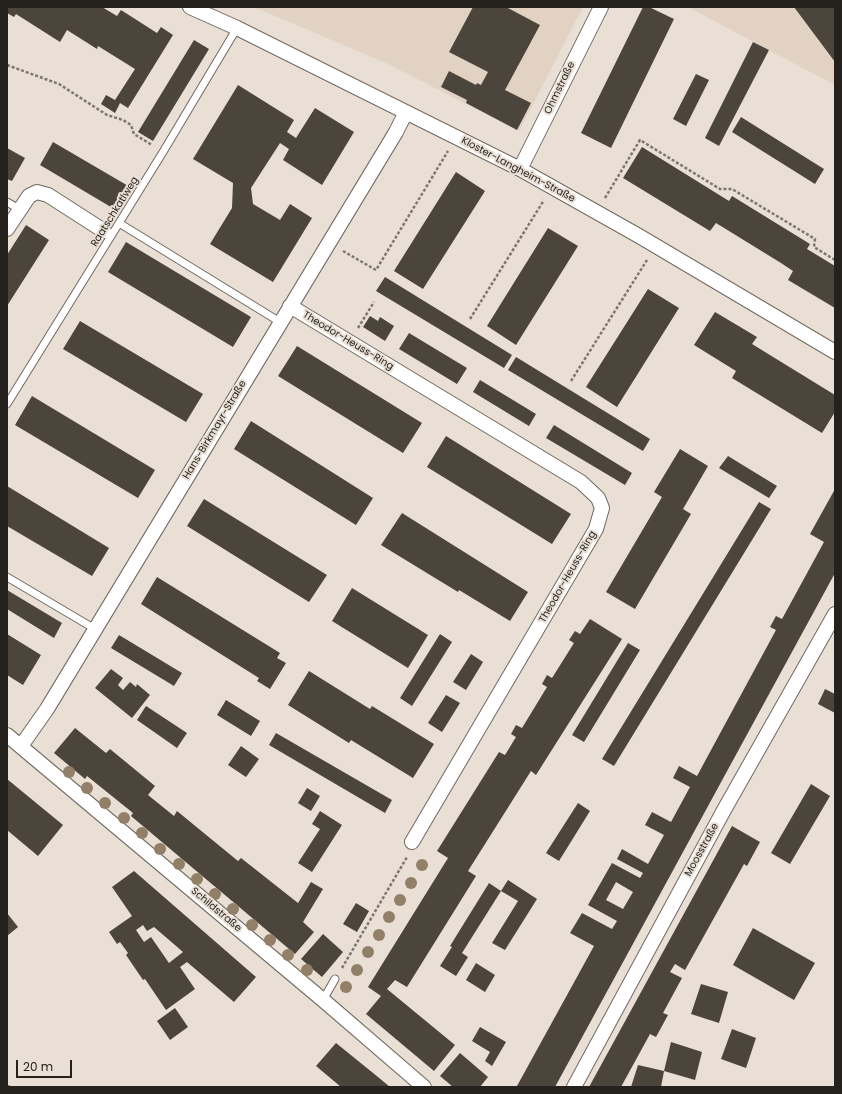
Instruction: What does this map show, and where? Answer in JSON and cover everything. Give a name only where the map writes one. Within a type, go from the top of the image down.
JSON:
[{"type":"street","name":"Kloster-Langheim-Straße","points":[[190,7],[237,28],[520,169],[656,246],[835,352]]},
{"type":"street","name":"Ohmstraße","points":[[520,169],[601,7]]},
{"type":"street","name":"Hans-Birkmayr-Straße","points":[[21,746],[35,728],[396,132],[406,112]]},
{"type":"street","points":[[7,229],[29,196],[37,192],[48,195],[108,233]]},
{"type":"street","name":"Theodor-Heuss-Ring","points":[[290,306],[581,482],[598,498],[602,508],[596,529],[412,842]]},
{"type":"street","name":"Moosstraße","points":[[574,1087],[720,816],[835,614]]},
{"type":"street","name":"Schildstraße","points":[[7,735],[424,1087]]},
{"type":"lane","name":"Raatschkatlweg","points":[[7,404],[108,233],[119,223],[237,28]]},
{"type":"lane","points":[[7,202],[19,210]]},
{"type":"lane","points":[[119,223],[280,322]]},
{"type":"lane","points":[[7,576],[95,629]]},
{"type":"lane","points":[[322,1000],[336,979]]},
{"type":"path","points":[[7,65],[59,84],[107,115],[123,120],[131,125],[134,134],[163,152]]},
{"type":"path","points":[[329,242],[376,270],[456,137]]},
{"type":"path","points":[[596,212],[640,140],[720,189],[732,189],[776,216],[814,240],[814,247],[835,260]]},
{"type":"path","points":[[470,318],[552,188]]},
{"type":"path","points":[[570,381],[656,246]]},
{"type":"path","points":[[356,332],[374,302]]},
{"type":"path","points":[[336,979],[407,860]]},
{"type":"path","points":[[7,1086],[11,1087]]},
{"type":"shaded area","points":[[254,7],[583,7],[519,131],[386,63]]},
{"type":"shaded area","points":[[688,7],[835,7],[835,85]]},
{"type":"building","points":[[7,7],[102,7],[117,16],[121,10],[157,33],[161,27],[173,35],[128,108],[120,103],[115,113],[101,104],[106,95],[115,100],[135,69],[98,46],[97,49],[67,30],[60,42],[16,14],[14,17],[7,13]]},
{"type":"building","points":[[473,7],[506,7],[540,25],[505,90],[531,103],[517,130],[466,103],[467,100],[441,87],[449,71],[476,85],[477,83],[481,85],[488,72],[449,52]]},
{"type":"building","points":[[643,7],[649,7],[674,19],[611,148],[581,133]]},
{"type":"building","points":[[794,7],[835,7],[835,62]]},
{"type":"building","points":[[194,40],[209,49],[153,141],[138,132]]},
{"type":"building","points":[[753,42],[769,50],[719,146],[705,138]]},
{"type":"building","points":[[696,74],[709,80],[686,126],[673,119]]},
{"type":"building","points":[[238,85],[294,120],[287,132],[296,138],[315,108],[354,132],[322,185],[283,160],[289,149],[280,143],[251,188],[253,204],[280,220],[290,204],[312,218],[273,282],[210,244],[232,208],[233,183],[193,159]]},
{"type":"building","points":[[741,117],[824,169],[815,184],[732,132]]},
{"type":"building","points":[[53,142],[130,187],[116,210],[40,165]]},
{"type":"building","points":[[642,147],[729,201],[732,196],[810,244],[807,249],[835,266],[835,308],[788,280],[793,271],[716,223],[710,231],[623,178]]},
{"type":"building","points":[[7,148],[25,158],[12,181],[7,179]]},
{"type":"building","points":[[456,172],[485,191],[423,289],[394,271]]},
{"type":"building","points":[[26,225],[49,240],[7,306],[7,255]]},
{"type":"building","points":[[548,228],[578,246],[516,345],[487,326]]},
{"type":"building","points":[[126,242],[251,317],[233,347],[108,272]]},
{"type":"building","points":[[385,277],[512,355],[504,368],[376,291]]},
{"type":"building","points":[[648,289],[679,308],[617,407],[586,387]]},
{"type":"building","points":[[715,312],[757,337],[752,344],[835,395],[835,412],[822,433],[732,378],[736,371],[694,345]]},
{"type":"building","points":[[370,316],[378,321],[380,317],[394,326],[385,341],[363,327]]},
{"type":"building","points":[[80,321],[203,394],[186,422],[63,349]]},
{"type":"building","points":[[409,333],[467,368],[457,384],[399,349]]},
{"type":"building","points":[[297,346],[422,423],[403,453],[278,376]]},
{"type":"building","points":[[516,357],[650,439],[643,451],[508,370]]},
{"type":"building","points":[[480,380],[536,414],[529,426],[473,392]]},
{"type":"building","points":[[32,396],[155,470],[138,498],[15,425]]},
{"type":"building","points":[[251,421],[373,498],[356,525],[234,449]]},
{"type":"building","points":[[554,425],[632,473],[625,485],[546,438]]},
{"type":"building","points":[[446,436],[571,514],[552,544],[427,467]]},
{"type":"building","points":[[680,449],[708,466],[683,509],[691,514],[635,609],[606,592],[662,497],[654,492]]},
{"type":"building","points":[[728,456],[777,486],[769,498],[719,468]]},
{"type":"building","points":[[7,486],[109,548],[92,576],[7,526]]},
{"type":"building","points":[[835,489],[835,573],[555,1087],[517,1086],[594,946],[570,933],[582,913],[612,929],[617,921],[588,905],[612,863],[640,878],[643,873],[617,859],[622,849],[648,864],[664,835],[645,825],[652,812],[671,822],[690,787],[673,778],[679,766],[697,776],[776,630],[770,627],[776,616],[782,619],[824,542],[810,534]],"holes":[[[616,882],[633,892],[623,909],[606,900]]]},
{"type":"building","points":[[204,499],[327,575],[309,602],[187,526]]},
{"type":"building","points":[[759,502],[771,509],[614,766],[602,759]]},
{"type":"building","points":[[402,513],[528,592],[510,621],[459,590],[458,592],[381,545]]},
{"type":"building","points":[[157,577],[280,653],[277,658],[286,663],[270,689],[257,681],[259,678],[141,604]]},
{"type":"building","points":[[352,588],[428,635],[408,668],[332,621]]},
{"type":"building","points":[[7,590],[62,623],[54,638],[7,609]]},
{"type":"building","points":[[590,619],[622,639],[536,775],[531,771],[468,871],[476,876],[407,987],[395,980],[387,989],[455,1045],[434,1071],[366,1014],[381,996],[368,987],[448,858],[437,851],[499,752],[505,755],[516,737],[511,734],[516,725],[522,728],[547,687],[542,684],[547,675],[552,678],[574,643],[569,640],[575,631],[580,634]]},
{"type":"building","points":[[7,634],[41,655],[23,685],[7,675]]},
{"type":"building","points":[[440,634],[452,642],[412,706],[400,698]]},
{"type":"building","points":[[119,635],[182,673],[174,686],[111,648]]},
{"type":"building","points":[[628,643],[640,650],[584,742],[572,735]]},
{"type":"building","points":[[471,654],[483,662],[466,690],[453,682]]},
{"type":"building","points":[[111,669],[123,678],[118,685],[123,690],[130,682],[136,687],[137,684],[150,695],[132,718],[95,688]]},
{"type":"building","points":[[309,671],[370,709],[372,706],[434,744],[413,778],[351,740],[349,743],[288,705]]},
{"type":"building","points":[[825,689],[835,694],[835,713],[818,704]]},
{"type":"building","points":[[446,695],[460,703],[442,732],[428,723]]},
{"type":"building","points":[[226,700],[260,721],[251,736],[217,715]]},
{"type":"building","points":[[146,706],[187,733],[177,748],[137,720]]},
{"type":"building","points":[[75,728],[106,753],[110,749],[155,786],[148,795],[174,816],[177,811],[238,861],[241,858],[298,903],[311,882],[323,889],[303,922],[314,932],[295,954],[131,816],[133,813],[87,776],[85,779],[54,753]]},
{"type":"building","points":[[276,733],[392,800],[385,813],[269,745]]},
{"type":"building","points":[[241,746],[259,759],[246,777],[228,765]]},
{"type":"building","points":[[7,779],[63,825],[38,856],[7,830]]},
{"type":"building","points":[[811,784],[830,796],[790,864],[771,853]]},
{"type":"building","points":[[307,788],[320,796],[311,811],[298,803]]},
{"type":"building","points":[[578,803],[590,811],[559,861],[546,853]]},
{"type":"building","points":[[320,811],[342,825],[312,872],[298,863],[320,829],[312,824]]},
{"type":"building","points":[[732,826],[760,842],[747,866],[744,864],[685,970],[675,964],[670,972],[682,978],[663,1013],[668,1015],[656,1037],[650,1034],[621,1087],[589,1087]]},
{"type":"building","points":[[134,871],[256,977],[234,1002],[187,962],[180,967],[195,989],[166,1010],[145,979],[143,980],[126,955],[128,953],[120,942],[117,944],[109,932],[132,916],[112,887]],"holes":[[[143,925],[147,931],[154,927],[183,952],[169,963],[151,937],[144,942],[136,930]]]},
{"type":"building","points":[[508,880],[537,899],[505,950],[492,943],[518,901],[501,891]]},
{"type":"building","points":[[489,883],[501,891],[462,953],[468,957],[456,976],[440,966],[452,947],[450,946]]},
{"type":"building","points":[[356,903],[369,911],[357,932],[343,924]]},
{"type":"building","points":[[7,913],[18,927],[7,936]]},
{"type":"building","points":[[753,928],[815,963],[794,1000],[733,965]]},
{"type":"building","points":[[323,934],[343,952],[322,977],[301,959]]},
{"type":"building","points":[[476,963],[495,975],[485,992],[466,980]]},
{"type":"building","points":[[701,984],[728,992],[719,1023],[691,1014]]},
{"type":"building","points":[[175,1008],[188,1027],[170,1040],[157,1021]]},
{"type":"building","points":[[480,1027],[506,1042],[492,1066],[485,1061],[490,1052],[472,1041]]},
{"type":"building","points":[[732,1029],[756,1038],[746,1068],[721,1059]]},
{"type":"building","points":[[671,1042],[702,1052],[695,1080],[664,1071]]},
{"type":"building","points":[[336,1043],[390,1087],[341,1087],[316,1066]]},
{"type":"building","points":[[460,1053],[488,1077],[480,1087],[453,1087],[440,1076]]},
{"type":"building","points":[[638,1065],[664,1071],[661,1087],[631,1087]]}]
